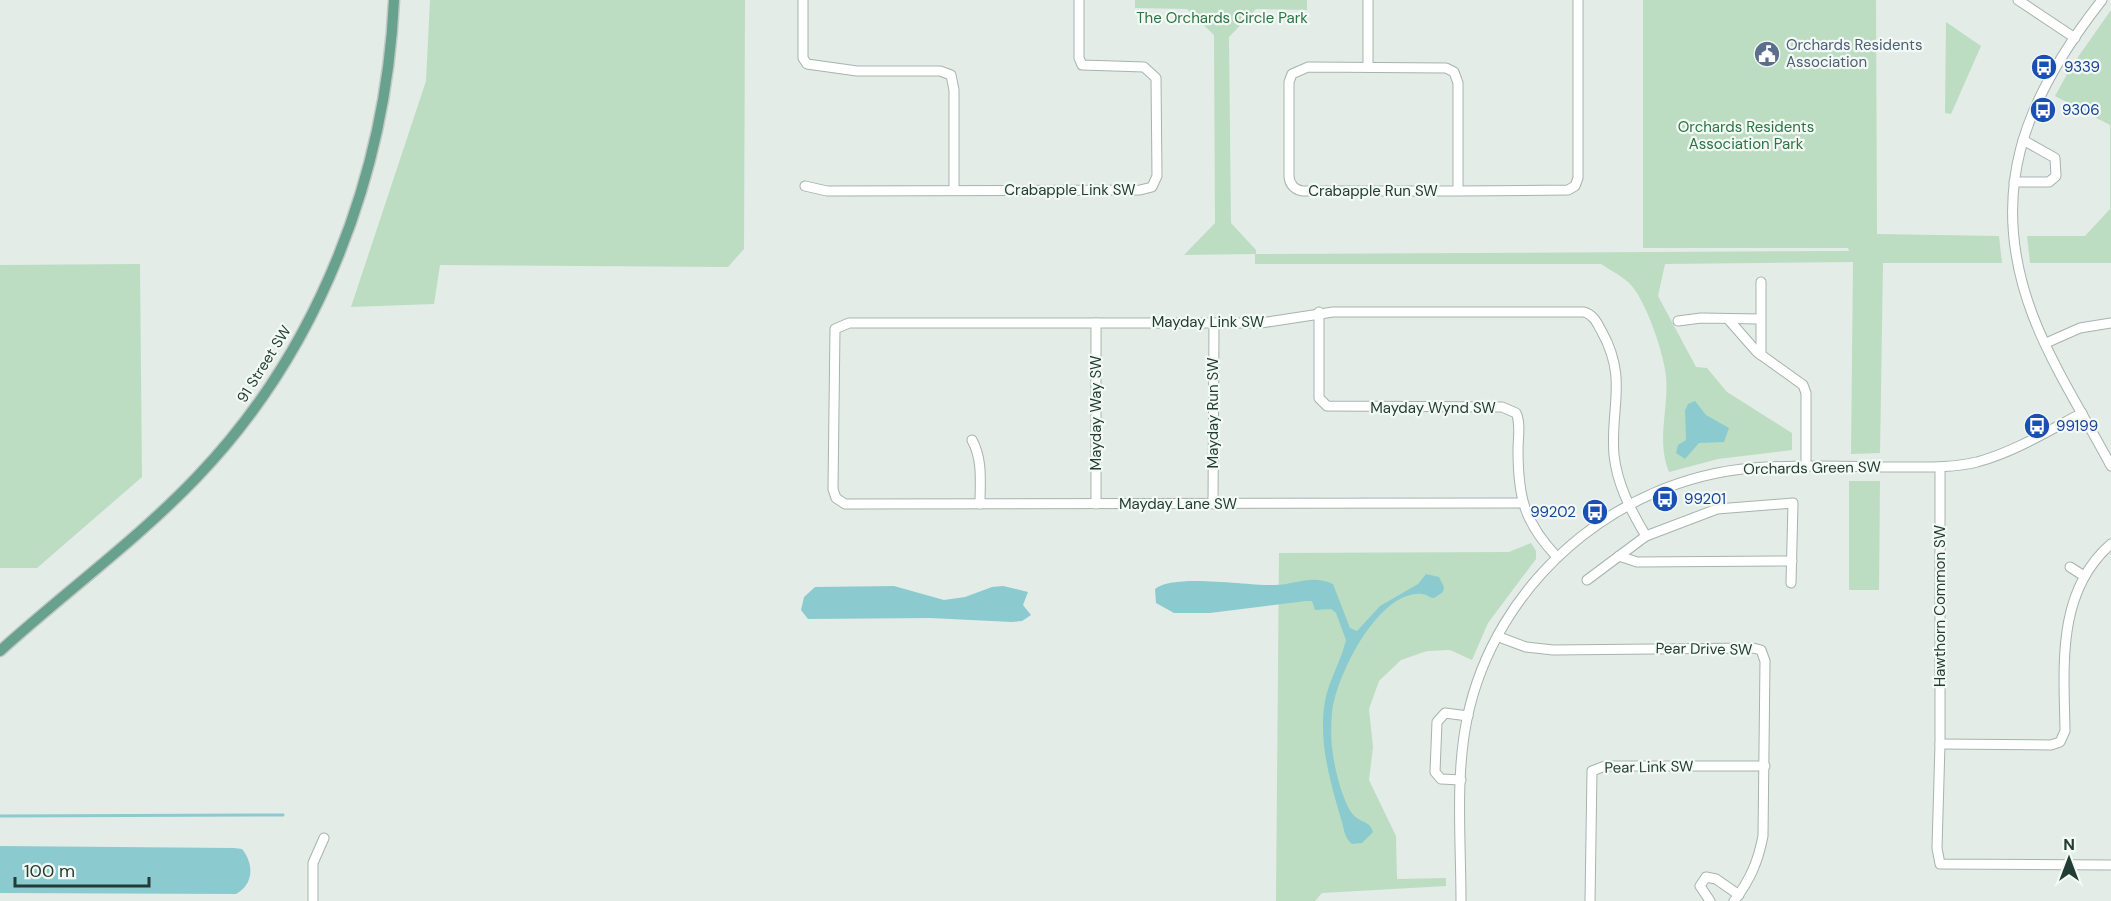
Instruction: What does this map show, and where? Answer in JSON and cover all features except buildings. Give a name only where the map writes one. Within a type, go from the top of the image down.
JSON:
[{"type":"main road","name":"91 Street SW","points":[[0,651],[153,521],[198,476],[249,414],[285,360],[330,276],[364,184],[384,102],[394,0]]},
{"type":"street","points":[[803,0],[803,58],[807,64],[839,70],[940,71],[951,75],[954,90],[954,190]]},
{"type":"street","name":"Crabapple Link SW","points":[[805,186],[827,191],[1140,190],[1152,187],[1157,177],[1156,78],[1144,67],[1082,65],[1078,52],[1079,0]]},
{"type":"street","points":[[1368,0],[1368,67]]},
{"type":"street","name":"Crabapple Run SW","points":[[1458,191],[1458,83],[1454,72],[1446,68],[1308,67],[1292,74],[1289,82],[1291,184],[1303,191],[1458,191],[1563,191],[1575,186],[1578,178],[1578,0]]},
{"type":"street","points":[[2018,0],[2074,38]]},
{"type":"street","points":[[2102,0],[2074,38],[2035,104],[2023,141],[2014,182],[2012,219],[2018,266],[2033,317],[2111,466]]},
{"type":"street","points":[[2014,182],[2049,182],[2056,176],[2055,158],[2023,141]]},
{"type":"street","points":[[1761,282],[1761,355]]},
{"type":"street","name":"Mayday Link SW","points":[[836,498],[833,489],[834,339],[838,326],[849,323],[1214,323],[1268,322],[1319,312],[1578,311],[1588,314],[1595,320],[1604,336],[1616,370],[1618,391],[1614,453],[1619,479],[1629,504]]},
{"type":"street","name":"Mayday Wynd SW","points":[[1319,312],[1321,403],[1333,407],[1512,409],[1518,417],[1518,477],[1522,503],[1534,530],[1557,556]]},
{"type":"street","points":[[1728,319],[1761,355],[1803,385],[1806,393],[1806,466]]},
{"type":"street","points":[[1678,321],[1760,319]]},
{"type":"street","name":"Mayday Way SW","points":[[1095,504],[1096,323]]},
{"type":"street","name":"Mayday Run SW","points":[[1213,504],[1214,323]]},
{"type":"street","points":[[2046,343],[2080,328],[2111,323]]},
{"type":"street","name":"Orchards Green SW","points":[[1461,901],[1461,780],[1468,716],[1484,669],[1499,637],[1527,592],[1557,556],[1598,523],[1629,504],[1701,476],[1750,468],[1940,467],[1992,458],[2082,413]]},
{"type":"street","points":[[972,441],[978,451],[980,504]]},
{"type":"street","name":"Hawthorn Common SW","points":[[1940,467],[1940,744],[1937,848],[1940,864],[2111,865]]},
{"type":"street","name":"Mayday Lane SW","points":[[836,498],[844,504],[1522,503]]},
{"type":"street","points":[[1587,580],[1646,536],[1717,509],[1793,502],[1791,583]]},
{"type":"street","points":[[1629,504],[1646,536]]},
{"type":"street","points":[[1940,744],[2050,745],[2062,740],[2065,634],[2072,605],[2084,576],[2111,544]]},
{"type":"street","points":[[1619,556],[1637,562],[1792,561]]},
{"type":"street","points":[[2070,567],[2084,576]]},
{"type":"street","name":"Pear Drive SW","points":[[1499,637],[1526,647],[1553,650],[1753,648],[1761,650],[1765,661],[1763,836],[1759,859],[1750,881],[1737,898]]},
{"type":"street","points":[[1461,780],[1441,779],[1434,772],[1437,722],[1445,713],[1468,716]]},
{"type":"street","name":"Pear Link SW","points":[[1590,901],[1592,771],[1605,766],[1765,766]]},
{"type":"street","points":[[313,901],[313,863],[324,838]]},
{"type":"street","points":[[1710,901],[1700,886],[1706,877],[1716,879],[1737,898]]},
{"type":"green space","points":[[430,0],[745,0],[744,249],[728,267],[440,265],[434,304],[351,307],[426,81]]},
{"type":"green space","points":[[1135,0],[1307,0],[1307,10],[1256,9],[1229,37],[1231,223],[1256,250],[1256,254],[1849,251],[1848,248],[1643,248],[1643,0],[1876,0],[1877,234],[1999,236],[2002,263],[1883,263],[1880,453],[1851,454],[1853,262],[1665,264],[1658,296],[1696,367],[1707,368],[1727,392],[1792,433],[1792,450],[1718,459],[1669,472],[1663,448],[1666,376],[1658,342],[1637,293],[1625,279],[1601,264],[1255,264],[1255,254],[1184,255],[1215,223],[1214,35],[1187,9],[1135,8]]},
{"type":"green space","points":[[2111,10],[2111,263],[2030,263],[2027,236],[2085,236],[2110,209],[2110,125],[2055,96],[2071,67]]},
{"type":"green space","points":[[1946,22],[1981,46],[1951,114],[1945,113]]},
{"type":"green space","points":[[140,264],[142,477],[37,568],[0,568],[0,265]]},
{"type":"green space","points":[[1849,481],[1880,481],[1879,590],[1849,590]]},
{"type":"green space","points":[[1531,543],[1536,551],[1536,559],[1488,623],[1472,660],[1450,650],[1427,651],[1401,660],[1379,681],[1369,709],[1373,747],[1369,780],[1396,836],[1397,879],[1446,878],[1446,886],[1322,893],[1315,901],[1276,901],[1279,553],[1509,552]]},
{"type":"water","points":[[1695,401],[1706,415],[1729,428],[1724,442],[1699,443],[1685,459],[1676,453],[1678,445],[1686,440],[1685,410],[1688,404]]},
{"type":"water","points":[[1426,574],[1439,577],[1444,587],[1443,592],[1434,598],[1422,594],[1406,597],[1390,606],[1375,621],[1350,659],[1335,698],[1331,734],[1340,785],[1350,811],[1368,824],[1373,832],[1362,843],[1352,844],[1345,833],[1324,746],[1325,701],[1346,640],[1336,613],[1331,609],[1315,610],[1312,601],[1306,601],[1210,613],[1174,613],[1156,603],[1155,589],[1164,584],[1194,581],[1282,585],[1310,580],[1325,581],[1333,584],[1350,628],[1357,631],[1380,606],[1418,584]]},
{"type":"water","points":[[894,586],[944,600],[965,597],[992,587],[1003,586],[1028,592],[1023,605],[1031,615],[1022,621],[1012,622],[930,618],[808,619],[801,610],[804,597],[815,587]]},
{"type":"water","points":[[0,846],[234,848],[242,849],[246,855],[250,873],[246,885],[236,894],[0,893]]},
{"type":"waterway","points":[[0,816],[283,815]]},
{"type":"place","name":"Orchards Residents Association","points":[[1767,54]]},
{"type":"place","name":"9339","points":[[2044,67]]},
{"type":"place","name":"9306","points":[[2043,110]]},
{"type":"place","name":"99199","points":[[2037,426]]},
{"type":"place","name":"99201","points":[[1665,499]]},
{"type":"place","name":"99202","points":[[1595,512]]},
{"type":"park label","name":"The Orchards Circle Park","points":[[1222,18]]},
{"type":"park label","name":"Orchards Residents Association Park","points":[[1746,136]]}]
